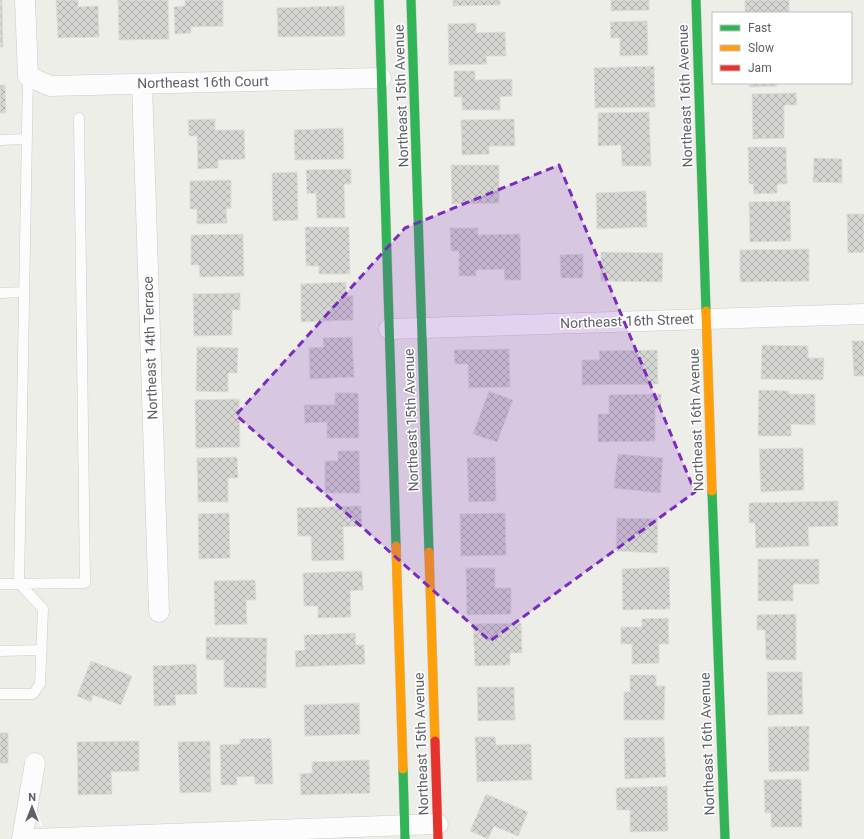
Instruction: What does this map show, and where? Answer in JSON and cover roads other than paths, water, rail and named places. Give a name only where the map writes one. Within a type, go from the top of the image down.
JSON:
[{"type":"street","points":[[26,0],[28,76]]},
{"type":"street","name":"Northeast 15th Avenue","points":[[379,0],[405,832]]},
{"type":"street","name":"Northeast 15th Avenue","points":[[412,0],[438,831]]},
{"type":"street","name":"Northeast 16th Avenue","points":[[696,0],[725,839]]},
{"type":"street","name":"Northeast 16th Court","points":[[28,76],[50,86],[381,78]]},
{"type":"street","name":"Northeast 14th Terrace","points":[[142,84],[159,612]]},
{"type":"street","name":"Northeast 16th Street","points":[[389,329],[864,314]]},
{"type":"street","points":[[22,839],[34,763]]},
{"type":"street","points":[[33,839],[438,831]]},
{"type":"lane","points":[[0,694],[33,694],[40,684],[42,650],[43,609],[19,583],[28,76]]},
{"type":"lane","points":[[0,584],[85,583],[79,118]]},
{"type":"lane","points":[[0,140],[27,139]]},
{"type":"lane","points":[[0,292],[24,292]]},
{"type":"lane","points":[[0,651],[42,650]]}]
